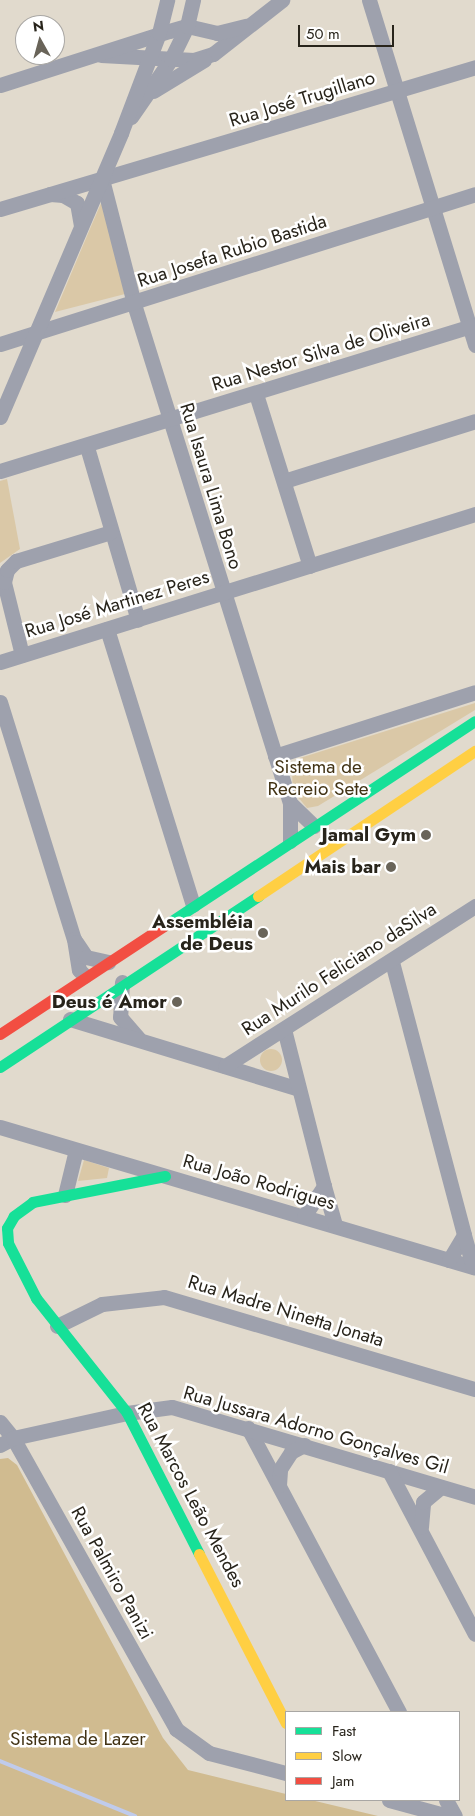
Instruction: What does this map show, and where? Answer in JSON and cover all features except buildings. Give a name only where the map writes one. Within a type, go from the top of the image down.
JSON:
[{"type":"main road","points":[[0,1034],[193,904],[475,721]]},
{"type":"main road","points":[[0,1067],[116,986],[475,751]]},
{"type":"main road","points":[[314,826],[326,835],[354,829]]},
{"type":"main road","points":[[85,976],[100,984],[116,986]]},
{"type":"main road","name":"Rua Marcos Leão Mendes","points":[[165,1176],[65,1195],[21,1208],[8,1228],[8,1243],[22,1273],[57,1326],[127,1413],[285,1721]]},
{"type":"street","points":[[0,417],[38,332],[121,133],[138,81],[159,33],[166,0]]},
{"type":"street","points":[[121,133],[171,59],[187,26],[193,0]]},
{"type":"street","points":[[148,94],[213,54],[246,26],[282,0]]},
{"type":"street","points":[[369,0],[432,207],[472,326],[475,344]]},
{"type":"street","points":[[0,85],[159,33],[187,26],[217,33],[246,26]]},
{"type":"street","points":[[92,56],[125,55],[194,60],[213,54]]},
{"type":"street","points":[[125,55],[138,81]]},
{"type":"street","name":"Rua José Trugillano","points":[[0,210],[475,67]]},
{"type":"street","points":[[114,149],[125,163],[140,168]]},
{"type":"street","name":"Rua Isaura Lima Bono","points":[[102,179],[134,304],[290,803],[290,841]]},
{"type":"street","points":[[49,194],[63,195],[77,203],[81,227]]},
{"type":"street","name":"Rua Josefa Rubio Bastida","points":[[0,344],[134,304],[475,194]]},
{"type":"street","name":"Rua Nestor Silva de Oliveira","points":[[2,470],[87,447],[472,326]]},
{"type":"street","points":[[256,394],[310,566]]},
{"type":"street","points":[[284,480],[475,421]]},
{"type":"street","points":[[87,447],[138,620]]},
{"type":"street","name":"Rua José Martinez Peres","points":[[0,662],[475,514]]},
{"type":"street","points":[[22,655],[4,582],[7,570],[16,562],[111,532]]},
{"type":"street","points":[[107,629],[193,904]]},
{"type":"street","points":[[275,756],[475,692]]},
{"type":"street","points":[[0,702],[74,939],[75,955],[67,988]]},
{"type":"street","name":"Rua Isaura Lima Bono","points":[[290,803],[314,826]]},
{"type":"street","name":"Rua Murilo Feliciano daSilva","points":[[225,1066],[392,962],[475,906]]},
{"type":"street","points":[[74,939],[86,957],[108,962]]},
{"type":"street","points":[[75,955],[85,976]]},
{"type":"street","points":[[392,962],[474,1268]]},
{"type":"street","points":[[116,986],[120,1017],[144,1042]]},
{"type":"street","points":[[70,1019],[299,1089]]},
{"type":"street","points":[[284,1029],[335,1225]]},
{"type":"street","name":"Rua João Rodrigues","points":[[0,1115],[31,1135]]},
{"type":"street","name":"Rua João Rodrigues","points":[[0,1127],[335,1225],[474,1268]]},
{"type":"street","points":[[65,1195],[76,1150]]},
{"type":"street","points":[[304,1216],[324,1186]]},
{"type":"street","points":[[449,1260],[464,1235]]},
{"type":"street","name":"Rua Madre Ninetta Jonata","points":[[57,1326],[102,1304],[164,1297],[475,1389]]},
{"type":"street","name":"Rua Jussara Adorno Gonçalves Gil","points":[[7,1441],[127,1413],[172,1407],[248,1428],[475,1497]]},
{"type":"street","name":"Rua Palmiro Panizi","points":[[0,1422],[7,1441],[176,1729],[192,1743],[209,1753],[284,1767]]},
{"type":"street","points":[[248,1428],[398,1711]]},
{"type":"street","points":[[278,1485],[280,1469],[292,1452],[304,1445]]},
{"type":"street","points":[[388,1471],[422,1531],[475,1634]]},
{"type":"street","points":[[422,1531],[423,1502],[442,1487]]},
{"type":"street","points":[[397,1801],[421,1804],[448,1816]]},
{"type":"street","points":[[447,1801],[456,1816]]},
{"type":"green space","points":[[102,201],[125,294],[55,312],[92,224]]},
{"type":"green space","points":[[7,479],[20,549],[0,563],[0,481]]},
{"type":"green space","name":"Sistema de Recreio Sete","points":[[475,703],[475,710],[318,806],[307,808],[293,791],[292,772],[300,758]]},
{"type":"green space","points":[[267,1049],[275,1049],[282,1056],[282,1064],[275,1071],[267,1071],[260,1064],[260,1056]]},
{"type":"green space","points":[[84,1160],[109,1168],[107,1178],[78,1181]]},
{"type":"green space","name":"Sistema de Lazer","points":[[8,1458],[17,1465],[163,1738],[188,1770],[285,1794],[285,1801],[315,1801],[378,1816],[0,1816],[0,1459]]},
{"type":"waterway","points":[[0,1761],[135,1816]]},
{"type":"traffic: fast","points":[[164,926],[475,721]]},
{"type":"traffic: fast","points":[[0,1067],[258,896]]},
{"type":"traffic: fast","points":[[165,1176],[33,1202],[14,1216],[7,1228],[8,1243],[36,1298],[127,1413],[199,1554]]},
{"type":"traffic: slow","points":[[258,896],[475,751]]},
{"type":"traffic: slow","points":[[199,1554],[285,1721]]},
{"type":"traffic: jam","points":[[0,1034],[164,926]]},
{"type":"place","name":"Jamal Gym","points":[[426,835]]},
{"type":"place","name":"Mais bar","points":[[391,867]]},
{"type":"place","name":"Assembléia de Deus","points":[[263,933]]},
{"type":"place","name":"Deus é Amor","points":[[177,1002]]}]
